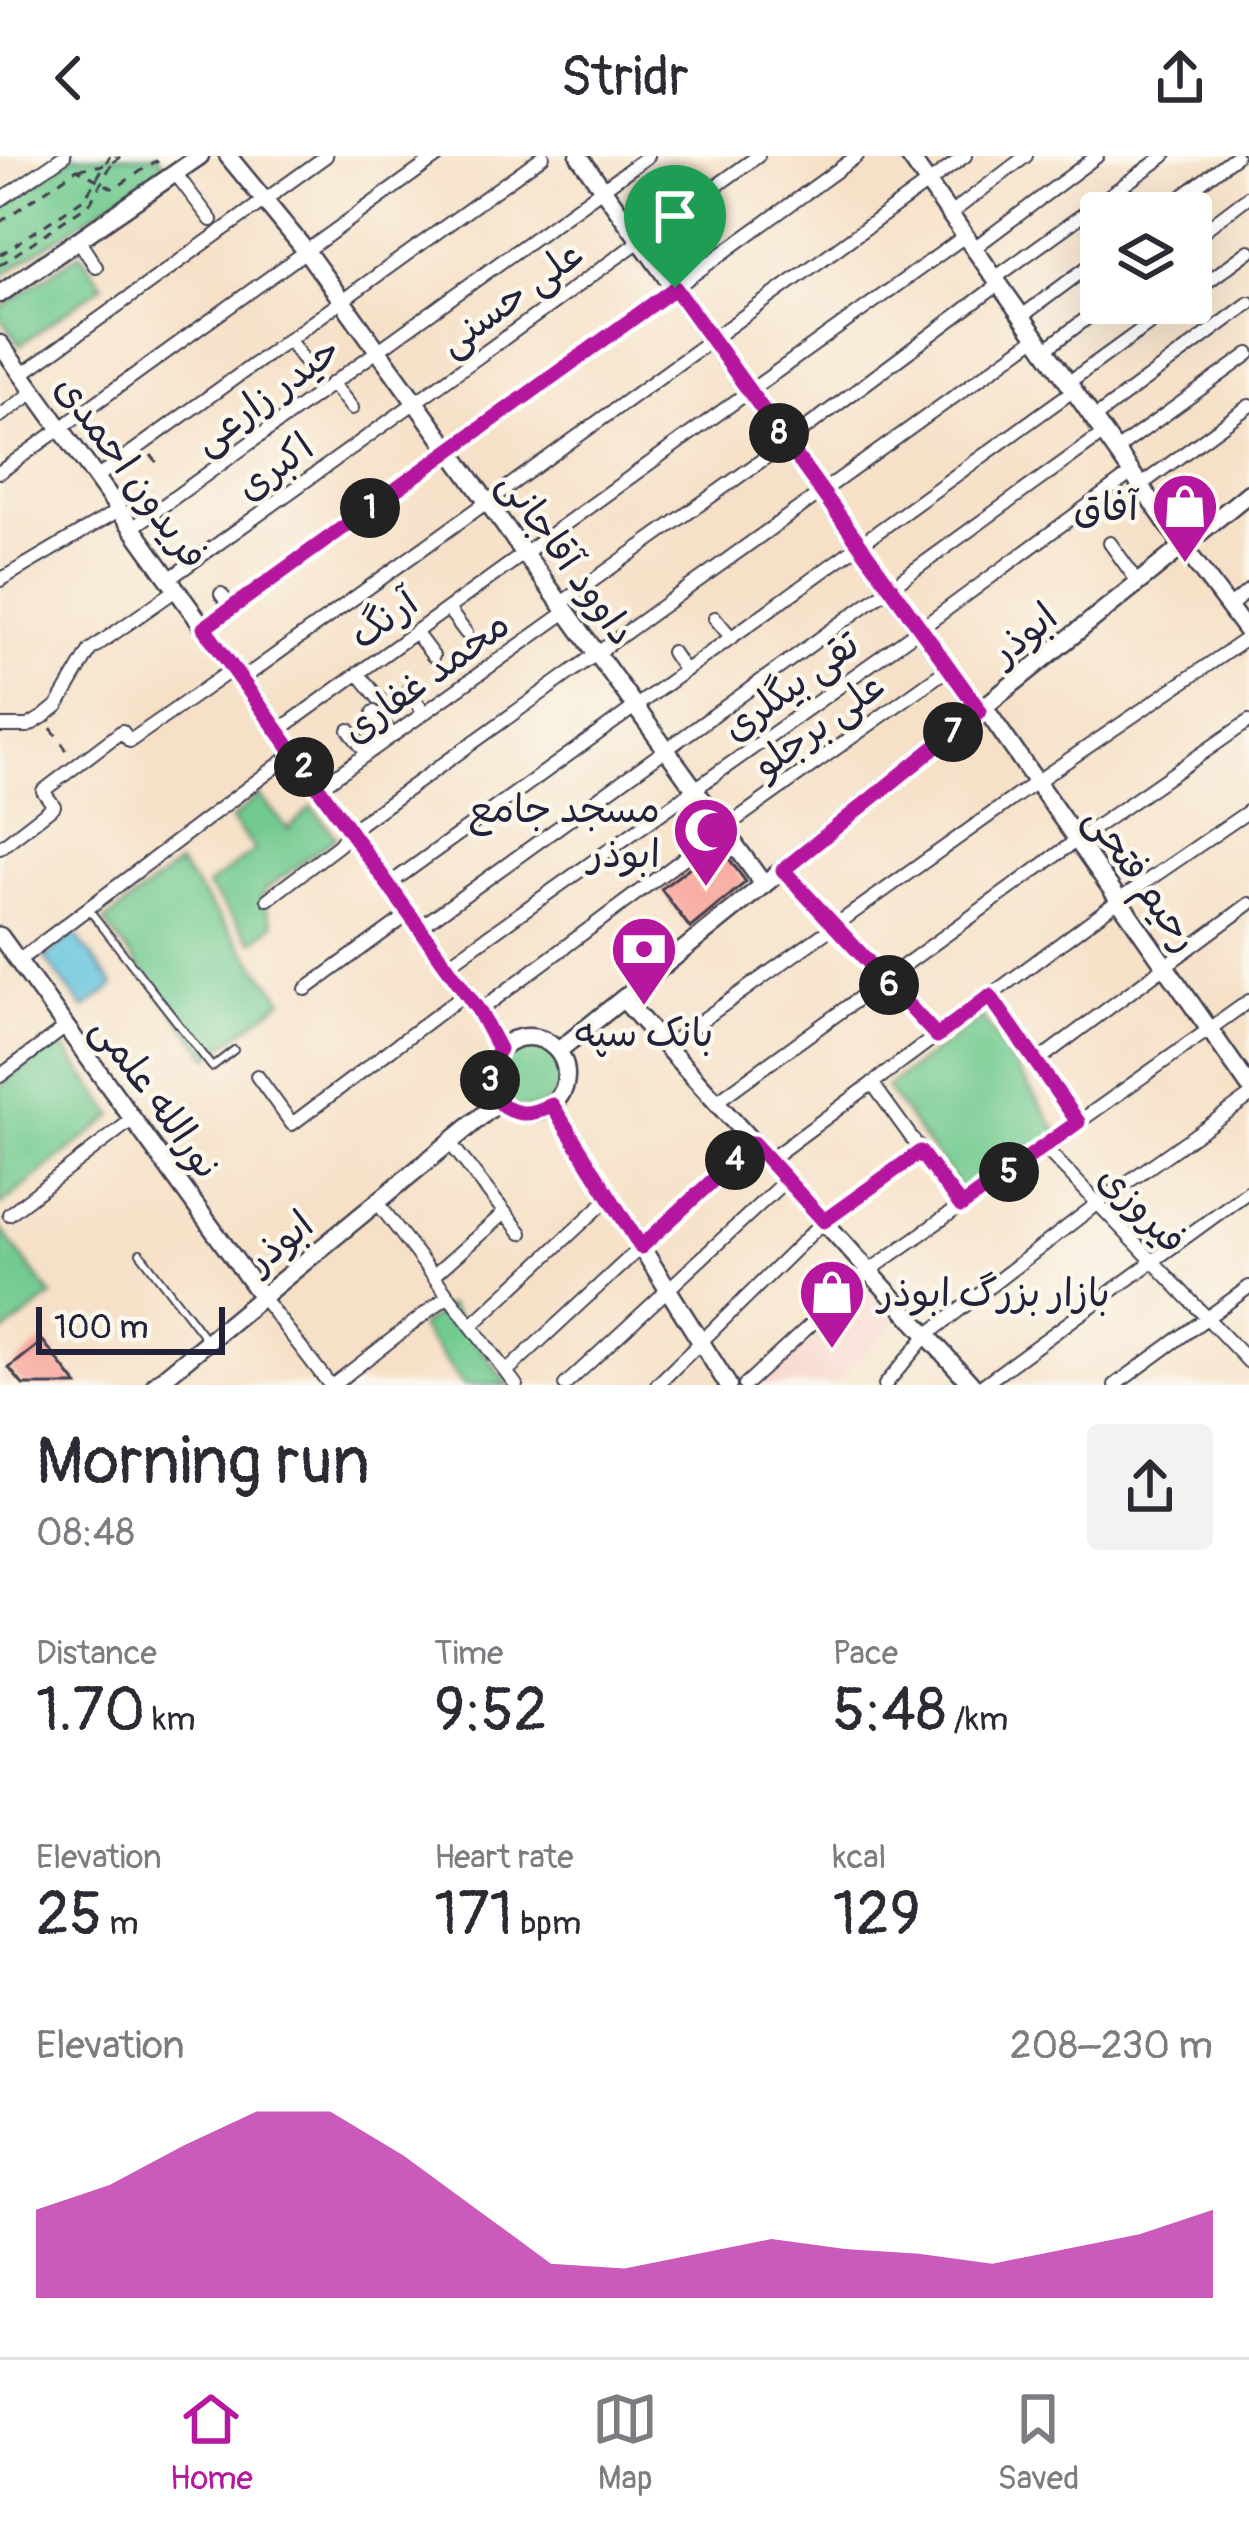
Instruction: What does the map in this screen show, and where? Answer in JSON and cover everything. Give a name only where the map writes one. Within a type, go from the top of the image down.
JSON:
[{"type":"street","points":[[37,175],[45,156]]},
{"type":"street","points":[[0,200],[64,156]]},
{"type":"street","points":[[0,294],[77,239],[163,165],[188,156]]},
{"type":"street","points":[[163,165],[200,156]]},
{"type":"street","name":"داوود آقاجانی","points":[[228,156],[306,251],[764,886]]},
{"type":"street","points":[[21,375],[326,156]]},
{"type":"street","points":[[0,472],[438,156]]},
{"type":"street","points":[[96,478],[543,156]]},
{"type":"street","name":"رحیم فتحی","points":[[579,156],[1036,782],[1249,1086]]},
{"type":"street","name":"حیدر زارعی","points":[[131,528],[648,156]]},
{"type":"street","name":"علی حسنی","points":[[415,402],[758,156]]},
{"type":"street","points":[[204,628],[857,156]]},
{"type":"street","points":[[666,1046],[833,924],[1249,636],[909,156]]},
{"type":"street","points":[[0,848],[53,806],[43,791],[122,731],[130,741],[237,674],[487,502],[965,156]]},
{"type":"street","points":[[950,214],[1026,156]]},
{"type":"street","name":"آرنگ","points":[[278,731],[749,392],[1097,156]]},
{"type":"street","name":"محمد غفاری","points":[[319,788],[1164,156]]},
{"type":"street","points":[[1188,192],[1236,156]]},
{"type":"street","points":[[163,165],[211,220]]},
{"type":"street","points":[[1212,224],[1249,196]]},
{"type":"street","points":[[77,239],[96,267]]},
{"type":"street","points":[[0,285],[77,239]]},
{"type":"street","points":[[1212,278],[1249,251]]},
{"type":"street","points":[[1022,316],[1080,273]]},
{"type":"street","points":[[306,989],[414,921],[665,748],[889,586],[1249,303]]},
{"type":"street","points":[[268,899],[596,653],[1080,319]]},
{"type":"street","points":[[388,885],[859,544],[1151,324]]},
{"type":"street","points":[[288,339],[308,366]]},
{"type":"street","name":"فریدون احمدی","points":[[2,352],[319,788],[345,838],[388,885],[479,1011],[499,1049]]},
{"type":"street","points":[[1116,450],[1249,354]]},
{"type":"street","points":[[332,383],[352,408]]},
{"type":"street","points":[[0,416],[34,392]]},
{"type":"street","name":"اکبری","points":[[43,717],[58,705],[90,650],[415,402]]},
{"type":"street","name":"تقی بیگلری","points":[[446,966],[920,629],[1249,406]]},
{"type":"street","name":"ابوذر","points":[[559,1052],[1249,493]]},
{"type":"street","points":[[2,574],[119,510]]},
{"type":"street","points":[[1110,543],[1138,582]]},
{"type":"street","points":[[1228,607],[1249,590]]},
{"type":"street","points":[[221,594],[232,609]]},
{"type":"street","points":[[448,609],[466,633]]},
{"type":"street","points":[[715,618],[730,637]]},
{"type":"street","points":[[415,632],[433,656]]},
{"type":"street","points":[[672,652],[684,670]]},
{"type":"street","name":"علی برجلو","points":[[479,1011],[949,668]]},
{"type":"street","points":[[358,673],[393,736]]},
{"type":"street","points":[[408,690],[424,713]]},
{"type":"street","points":[[0,726],[28,726],[43,717]]},
{"type":"street","points":[[716,1102],[1249,721]]},
{"type":"street","points":[[349,730],[367,754]]},
{"type":"street","points":[[18,961],[294,753]]},
{"type":"street","points":[[769,1160],[1119,900],[1249,812]]},
{"type":"street","points":[[783,870],[937,1036]]},
{"type":"street","points":[[1036,1062],[1249,904]]},
{"type":"street","name":"نورالله علمی","points":[[1,941],[262,1297]]},
{"type":"street","points":[[257,1076],[292,1124],[466,993]]},
{"type":"street","name":"فیروزی","points":[[990,996],[1078,1122]]},
{"type":"street","points":[[623,999],[972,1385]]},
{"type":"street","points":[[745,1385],[869,1271],[1249,1001]]},
{"type":"street","points":[[0,1076],[66,1027]]},
{"type":"street","points":[[529,1036],[559,1052],[565,1086],[552,1105],[519,1113],[500,1101],[490,1081],[499,1049],[529,1036]]},
{"type":"street","points":[[872,1083],[961,1206]]},
{"type":"street","points":[[886,1385],[927,1335],[1098,1203],[1249,1097]]},
{"type":"street","name":"ابوذر","points":[[155,1385],[500,1101]]},
{"type":"street","points":[[552,1105],[728,1385]]},
{"type":"street","points":[[9,1214],[133,1120]]},
{"type":"street","points":[[450,1143],[521,1232]]},
{"type":"street","points":[[506,1372],[753,1143]]},
{"type":"street","name":"فیروزی","points":[[1044,1147],[1249,1362]]},
{"type":"street","points":[[657,1385],[824,1221],[920,1152]]},
{"type":"street","points":[[565,1385],[786,1180]]},
{"type":"street","points":[[983,1385],[1249,1191]]},
{"type":"street","points":[[471,1326],[610,1197]]},
{"type":"street","points":[[378,1203],[516,1385]]},
{"type":"street","points":[[433,1276],[504,1213]]},
{"type":"street","points":[[1115,1385],[1249,1287]]},
{"type":"street","points":[[262,1297],[332,1385],[448,1296]]},
{"type":"lane","points":[[88,908],[212,1067],[234,1050]]},
{"type":"lane","points":[[140,1253],[208,1342]]},
{"type":"path","points":[[0,222],[76,170],[105,165],[115,158]]},
{"type":"path","points":[[0,255],[85,198],[115,158]]},
{"type":"path","points":[[0,265],[91,202],[105,165]]},
{"type":"path","points":[[76,170],[114,189],[163,165]]},
{"type":"path","points":[[43,717],[76,765]]},
{"type":"shaded area","name":"بازار بزرگ ابوذر","points":[[869,1282],[899,1317],[834,1385],[761,1385]]},
{"type":"green space","points":[[73,156],[158,156],[165,166],[0,277],[0,206]]},
{"type":"green space","points":[[80,253],[103,285],[20,345],[0,317],[0,309]]},
{"type":"green space","points":[[259,795],[288,829],[312,807],[336,837],[266,889],[261,898],[274,924],[253,942],[207,886],[255,850],[231,820]]},
{"type":"green space","points":[[178,864],[283,1000],[209,1057],[104,922]]},
{"type":"green space","points":[[982,1017],[1059,1133],[967,1198],[886,1087]]},
{"type":"green space","points":[[59,1041],[114,1115],[0,1206],[0,1085]]},
{"type":"green space","points":[[527,1041],[551,1051],[561,1075],[551,1099],[527,1109],[503,1099],[493,1075],[503,1051]]},
{"type":"green space","points":[[0,1228],[52,1296],[0,1336]]},
{"type":"green space","points":[[448,1305],[509,1385],[463,1385],[419,1327]]},
{"type":"water","points":[[75,934],[114,986],[84,1009],[44,957]]},
{"type":"building","name":"مسجد جامع ابوذر","points":[[719,845],[746,882],[690,928],[661,889]]},
{"type":"building","points":[[43,1341],[77,1385],[23,1385],[9,1368]]},
{"type":"place","name":"آفاق","points":[[1185,565]]},
{"type":"place","name":"مسجد جامع ابوذر","points":[[706,889]]},
{"type":"place","name":"بانک سپه","points":[[644,1008]]},
{"type":"place","name":"بازار بزرگ ابوذر","points":[[832,1351]]},
{"type":"route","points":[[675,288],[980,711],[783,870],[937,1036],[990,996],[1078,1122],[961,1206],[920,1152],[824,1221],[753,1143],[641,1247],[552,1105],[519,1113],[493,1092],[490,1070],[499,1049],[479,1011],[204,628],[675,288]]}]
